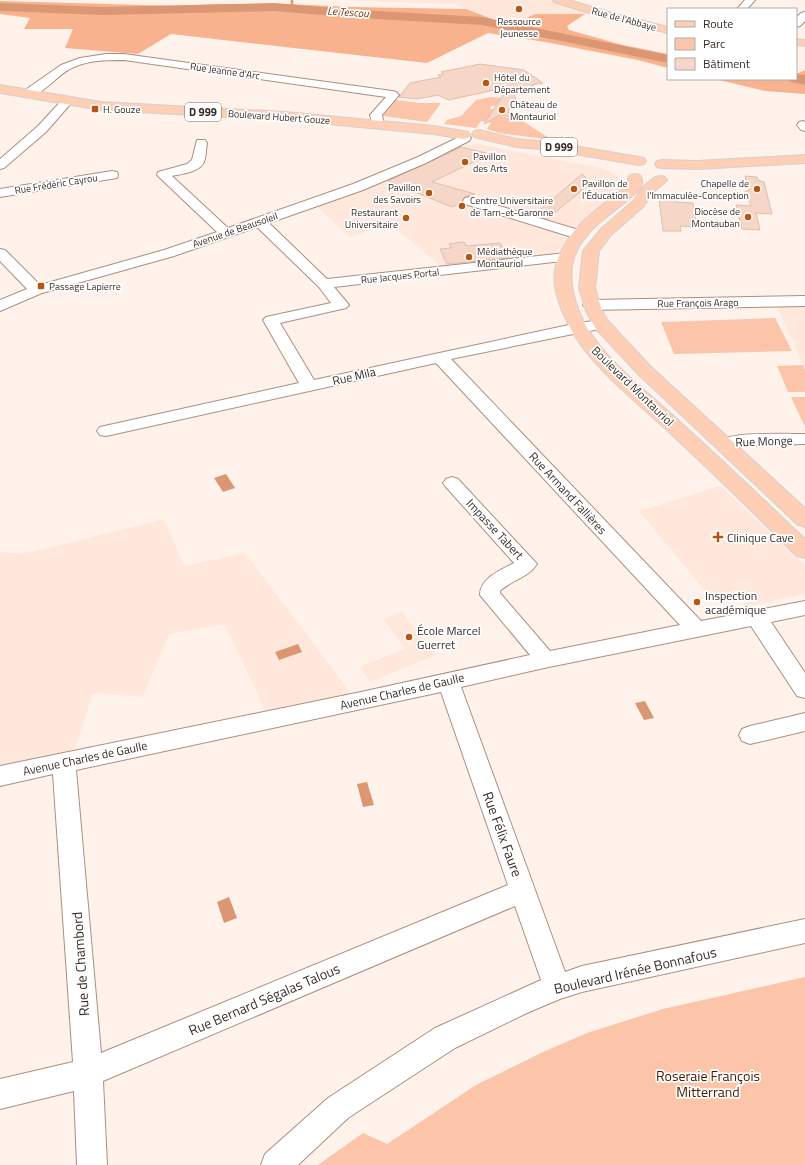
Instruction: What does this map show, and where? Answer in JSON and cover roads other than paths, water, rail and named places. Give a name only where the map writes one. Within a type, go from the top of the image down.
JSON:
[{"type":"main road","name":"Rue de l'Abbaye","points":[[558,0],[609,16],[667,30]]},
{"type":"main road","name":"Boulevard Hubert Gouze","points":[[0,89],[67,101],[139,109],[285,116],[434,130],[530,150],[608,163],[643,180],[663,173],[651,161],[639,161],[551,146],[471,137]]},
{"type":"main road","points":[[663,173],[686,168],[735,162],[805,159]]},
{"type":"main road","points":[[630,174],[629,164],[639,161]]},
{"type":"main road","name":"Boulevard Montauriol","points":[[663,173],[638,204],[606,232],[591,251],[587,288],[591,305],[602,325],[644,370],[805,520]]},
{"type":"main road","name":"Boulevard Montauriol","points":[[630,174],[636,183],[631,190],[604,212],[580,235],[570,247],[566,257],[562,272],[565,289],[578,328],[588,342],[616,373],[742,489],[805,551]]},
{"type":"street","points":[[743,8],[750,0]]},
{"type":"street","points":[[797,23],[805,15]]},
{"type":"street","name":"Rue Jeanne d'Arc","points":[[27,94],[72,64],[91,59],[124,57],[392,94],[393,95],[376,115],[377,122],[381,125]]},
{"type":"street","points":[[0,165],[5,155],[42,129],[67,101]]},
{"type":"street","name":"Avenue de Beausoleil","points":[[0,306],[37,290],[169,253],[260,222],[375,180],[471,137]]},
{"type":"street","points":[[201,143],[198,162],[191,167],[163,175],[226,233]]},
{"type":"street","name":"Rue Frédéric Cayrou","points":[[0,193],[112,174]]},
{"type":"street","points":[[470,201],[580,235]]},
{"type":"street","points":[[260,222],[324,284],[341,305],[271,320],[309,386]]},
{"type":"street","points":[[0,253],[37,290]]},
{"type":"street","name":"Rue Jacques Portal","points":[[324,284],[566,257]]},
{"type":"street","name":"Rue François Arago","points":[[591,305],[805,301]]},
{"type":"street","name":"Rue Mila","points":[[106,431],[440,357],[578,328],[602,325]]},
{"type":"street","name":"Rue Armand Fallières","points":[[440,357],[696,629]]},
{"type":"street","name":"Rue Monge","points":[[723,444],[731,441],[805,439]]},
{"type":"street","name":"Impasse Tabert","points":[[452,483],[527,564],[498,582],[490,589],[490,595],[540,652],[544,660]]},
{"type":"street","name":"Avenue Charles de Gaulle","points":[[0,776],[361,701],[544,660],[805,608]]},
{"type":"street","points":[[756,617],[805,690]]},
{"type":"street","name":"Rue Félix Faure","points":[[448,681],[557,987]]},
{"type":"street","points":[[750,735],[805,722]]},
{"type":"street","name":"Rue de Chambord","points":[[64,763],[88,1073],[92,1165]]},
{"type":"street","name":"Rue Bernard Ségalas Talous","points":[[0,1094],[88,1073],[523,891]]},
{"type":"street","name":"Boulevard Irénée Bonnafous","points":[[276,1165],[338,1108],[445,1038],[519,1003],[557,987],[582,979],[805,931]]},
{"type":"waterway","name":"Le Tescou","points":[[292,0],[292,9]]},
{"type":"waterway","name":"Le Tescou","points":[[0,7],[104,11],[274,7],[359,14],[482,21],[667,59]]},
{"type":"waterway","name":"Le Tescou","points":[[797,79],[805,80]]},
{"type":"place","name":"Ressource Jeunesse","points":[[519,9]]},
{"type":"place","name":"Hôtel du Département","points":[[486,83]]},
{"type":"place","name":"H. Gouze","points":[[95,109]]},
{"type":"place","name":"Château de Montauriol","points":[[502,110]]},
{"type":"place","name":"Pavillon des Arts","points":[[465,162]]},
{"type":"place","name":"Pavillon de l'Éducation","points":[[574,189]]},
{"type":"place","name":"Chapelle de l'Immaculée-Conception","points":[[757,189]]},
{"type":"place","name":"Pavillon des Savoirs","points":[[429,193]]},
{"type":"place","name":"Centre Universitaire de Tarn-et-Garonne","points":[[462,206]]},
{"type":"place","name":"Diocèse de Montauban","points":[[748,217]]},
{"type":"place","name":"Restaurant Universitaire","points":[[406,218]]},
{"type":"place","name":"Médiathèque Montauriol","points":[[469,257]]},
{"type":"place","name":"Passage Lapierre","points":[[41,286]]},
{"type":"place","name":"Clinique Cave","points":[[718,537]]},
{"type":"place","name":"Inspection académique","points":[[697,602]]},
{"type":"place","name":"École Marcel Guerret","points":[[409,637]]},
{"type":"park label","name":"Roseraie François Mitterrand","points":[[708,1084]]}]
